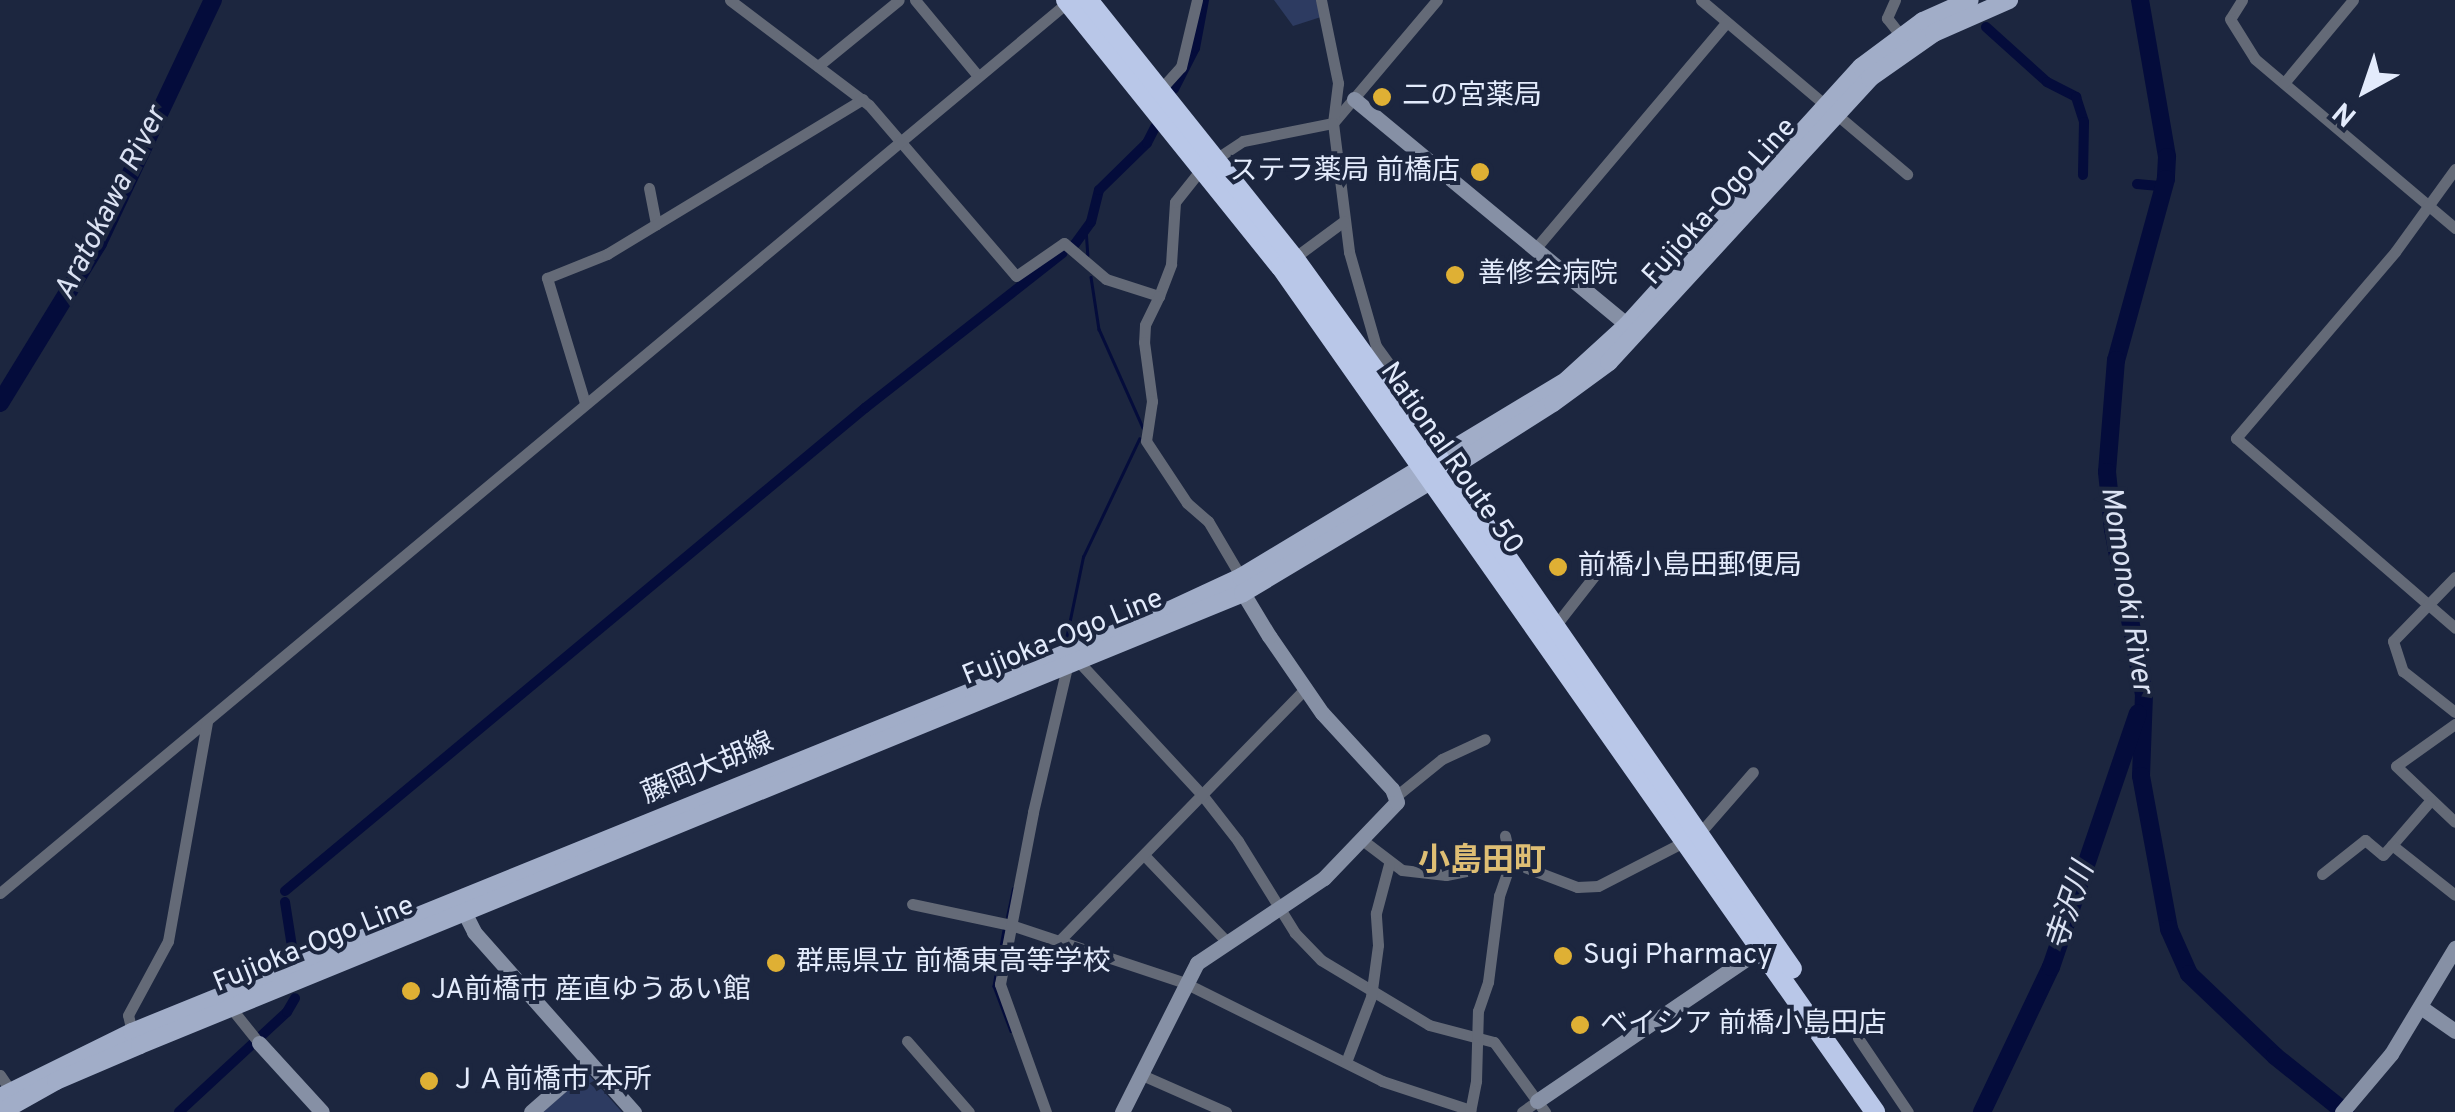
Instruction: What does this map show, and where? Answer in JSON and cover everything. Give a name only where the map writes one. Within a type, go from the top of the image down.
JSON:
[{"type":"highway","name":"National Route 50","points":[[1074,1],[1160,90],[1281,266],[1556,626],[1761,948],[1874,1112]]},
{"type":"highway","name":"National Route 50","points":[[1074,1],[1208,163],[1294,258],[1692,838],[1889,1112]]},
{"type":"main road","name":"Fujioka-Ogo Line","points":[[1436,469],[1567,380],[1628,325],[1901,36],[1970,0]]},
{"type":"main road","name":"Fujioka-Ogo Line","points":[[2,1112],[92,1065],[461,906],[1073,665],[1242,585],[1553,404],[1638,335],[1830,109],[1910,48],[1948,25],[2009,0]]},
{"type":"main road","name":"藤岡大胡線","points":[[3,1088],[132,1032],[461,906],[1155,617],[1242,585]]},
{"type":"street","points":[[730,0],[863,99],[1016,276],[1064,243],[1106,279],[1158,296]]},
{"type":"street","points":[[818,66],[899,0]]},
{"type":"street","points":[[915,0],[978,76]]},
{"type":"street","points":[[1160,90],[1181,67],[1197,0]]},
{"type":"street","points":[[1321,0],[1338,82],[1333,123],[1344,222],[1376,346],[1398,376]]},
{"type":"street","points":[[1122,1112],[1197,963],[1324,878],[1396,802],[1322,714],[1208,522],[1188,502],[1146,442],[1152,401],[1145,325],[1171,264],[1176,202],[1208,163],[1243,141],[1333,123],[1437,0]]},
{"type":"street","points":[[1701,0],[1907,174]]},
{"type":"street","points":[[1895,0],[1886,18],[1901,36]]},
{"type":"street","points":[[2242,0],[2230,18],[2255,59],[2455,228]]},
{"type":"street","points":[[2284,83],[2352,0]]},
{"type":"street","points":[[0,893],[900,139],[1074,1]]},
{"type":"street","points":[[1534,249],[1727,22]]},
{"type":"street","points":[[585,403],[547,278],[607,254],[863,99]]},
{"type":"street","points":[[1354,99],[1628,325]]},
{"type":"street","points":[[2455,169],[2395,252],[2236,438],[2455,628]]},
{"type":"street","points":[[649,188],[656,224]]},
{"type":"street","points":[[1294,258],[1344,222]]},
{"type":"street","points":[[1556,626],[1606,561]]},
{"type":"street","points":[[2455,578],[2394,641],[2403,671],[2455,712]]},
{"type":"street","points":[[1073,665],[1203,796],[1238,841],[1280,910],[1321,960],[1429,1024],[1494,1042],[1541,1106]]},
{"type":"street","points":[[1046,1112],[1000,984],[1073,665]]},
{"type":"street","points":[[1059,941],[1306,688]]},
{"type":"street","points":[[132,1032],[128,1014],[168,941],[207,721]]},
{"type":"street","points":[[2453,730],[2396,766],[2455,822]]},
{"type":"street","points":[[1395,798],[1442,760],[1485,739]]},
{"type":"street","points":[[1361,839],[1402,870],[1446,875],[1511,862],[1578,887],[1598,886],[1692,838],[1753,772]]},
{"type":"street","points":[[2322,874],[2365,840],[2383,855],[2430,801]]},
{"type":"street","points":[[912,904],[1011,925],[1185,983],[1382,1080],[1470,1111],[1499,896],[1511,862],[1505,836]]},
{"type":"street","points":[[2392,845],[2455,895]]},
{"type":"street","points":[[1144,855],[1228,943]]},
{"type":"street","points":[[1346,1062],[1364,1020],[1378,945],[1376,914],[1390,864]]},
{"type":"street","points":[[461,906],[474,932],[634,1112]]},
{"type":"street","points":[[1522,1112],[1541,1106],[1761,948]]},
{"type":"street","points":[[2342,1112],[2422,1008],[2455,948]]},
{"type":"street","points":[[231,1008],[322,1112]]},
{"type":"street","points":[[2422,1008],[2455,1032]]},
{"type":"street","points":[[1858,1038],[1908,1112]]},
{"type":"street","points":[[906,1041],[969,1112]]},
{"type":"street","points":[[531,1112],[588,1062]]},
{"type":"street","points":[[1142,1075],[1222,1111]]},
{"type":"shaded area","points":[[1274,0],[1316,0],[1321,17],[1293,26]]},
{"type":"shaded area","points":[[589,1075],[622,1112],[543,1112],[583,1077]]},
{"type":"waterway","name":"Aratokawa River","points":[[0,403],[98,243],[213,0]]},
{"type":"waterway","points":[[1174,89],[1195,48],[1204,0]]},
{"type":"waterway","name":"Momonoki River","points":[[2140,0],[2167,157],[2166,179],[2116,360],[2107,472],[2113,529],[2144,694],[2141,776],[2169,929],[2189,974],[2275,1056],[2345,1112]]},
{"type":"waterway","points":[[1986,27],[2047,82],[2076,97],[2084,122],[2083,175]]},
{"type":"waterway","points":[[1075,244],[1091,222],[1099,190],[1147,143],[1155,127]]},
{"type":"waterway","points":[[2137,184],[2162,186]]},
{"type":"waterway","points":[[1086,229],[1088,255]]},
{"type":"waterway","points":[[285,891],[865,408],[1063,253]]},
{"type":"waterway","points":[[1091,277],[1099,329],[1143,428]]},
{"type":"waterway","points":[[1066,639],[1083,557],[1139,439]]},
{"type":"waterway","name":"寺沢川","points":[[1982,1112],[2051,967],[2138,713]]},
{"type":"waterway","points":[[1007,917],[1013,889]]},
{"type":"waterway","points":[[285,902],[293,953]]},
{"type":"waterway","points":[[1004,930],[994,986],[1011,1031]]},
{"type":"waterway","points":[[179,1112],[287,1012],[295,998]]},
{"type":"place","name":"二の宮薬局","points":[[1382,97]]},
{"type":"place","name":"ステラ薬局 前橋店","points":[[1480,172]]},
{"type":"place","name":"善修会病院","points":[[1455,275]]},
{"type":"place","name":"前橋小島田郵便局","points":[[1558,567]]},
{"type":"place","name":"Sugi Pharmacy","points":[[1563,956]]},
{"type":"place","name":"群馬県立 前橋東高等学校","points":[[776,963]]},
{"type":"place","name":"JA前橋市 産直ゆうあい館","points":[[411,991]]},
{"type":"place","name":"ベイシア 前橋小島田店","points":[[1580,1025]]},
{"type":"place","name":"ＪＡ前橋市 本所","points":[[429,1081]]},
{"type":"district","name":"小島田町","points":[[1482,862]]}]
